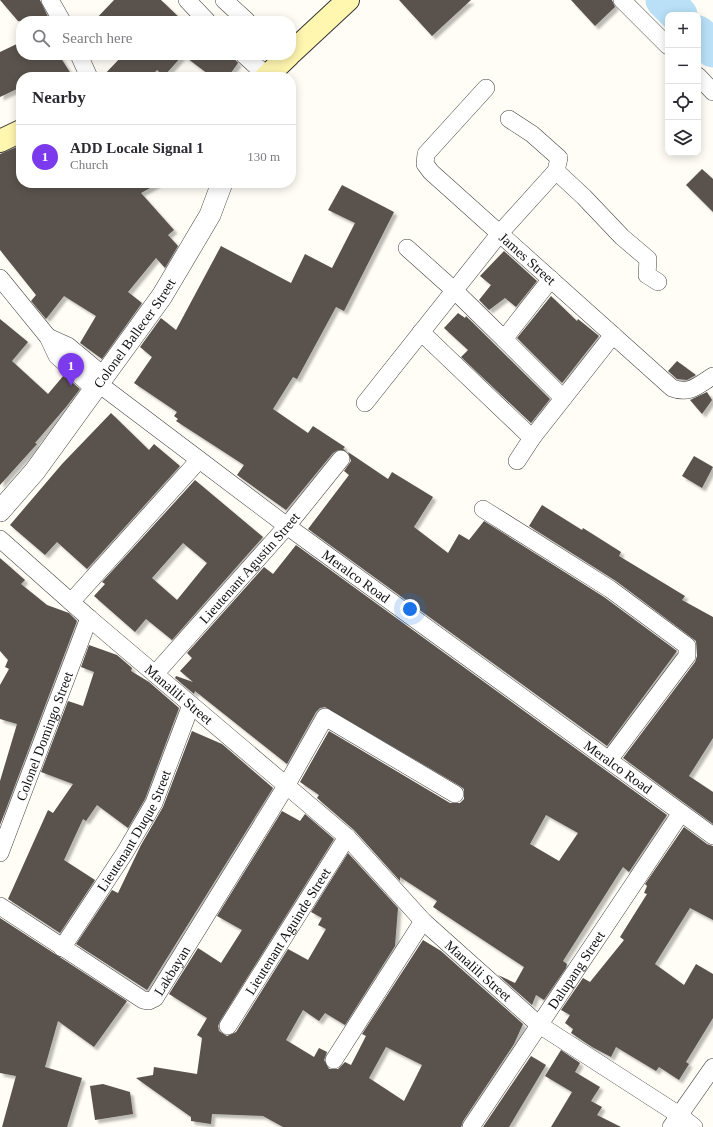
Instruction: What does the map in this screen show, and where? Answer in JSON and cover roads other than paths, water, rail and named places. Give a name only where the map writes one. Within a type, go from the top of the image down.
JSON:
[{"type":"main road","points":[[296,47],[348,0]]},
{"type":"main road","points":[[271,72],[282,60]]},
{"type":"main road","points":[[0,141],[16,133]]},
{"type":"street","points":[[50,0],[59,16]]},
{"type":"street","points":[[187,0],[202,16]]},
{"type":"street","points":[[224,0],[242,16]]},
{"type":"street","points":[[622,0],[665,43]]},
{"type":"street","points":[[81,60],[87,72]]},
{"type":"street","points":[[249,60],[263,72]]},
{"type":"street","points":[[701,79],[713,92]]},
{"type":"street","name":"James Street","points":[[486,88],[426,154],[424,160],[431,172],[672,388],[683,392],[713,376]]},
{"type":"street","points":[[366,403],[420,332],[500,233],[556,171],[559,158],[532,134],[509,119]]},
{"type":"street","points":[[556,171],[584,197],[622,237],[648,259],[647,274],[658,282]]},
{"type":"street","name":"Colonel Ballecer Street","points":[[0,511],[35,471],[162,296],[210,215],[220,188]]},
{"type":"street","points":[[407,248],[455,290],[563,398]]},
{"type":"street","name":"Meralco Road","points":[[0,278],[48,337],[57,356],[99,383],[198,460],[287,526],[681,813],[712,833]]},
{"type":"street","points":[[504,339],[551,279]]},
{"type":"street","points":[[420,332],[532,438]]},
{"type":"street","points":[[517,461],[532,438],[613,335]]},
{"type":"street","name":"Lieutenant Agustin Street","points":[[155,674],[287,526],[341,459]]},
{"type":"street","points":[[71,602],[198,460]]},
{"type":"street","points":[[483,509],[610,589],[687,646],[687,656],[608,760]]},
{"type":"street","name":"Manalili Street","points":[[0,539],[88,618],[348,837],[423,922],[538,1024],[675,1121],[694,1127]]},
{"type":"street","name":"Colonel Domingo Street","points":[[0,853],[88,618]]},
{"type":"street","name":"Lieutenant Duque Street","points":[[62,948],[124,854],[154,803],[191,705]]},
{"type":"street","points":[[286,786],[325,716],[455,794]]},
{"type":"street","name":"Lakbayan","points":[[0,906],[143,1000],[149,1001],[155,998],[286,786]]},
{"type":"street","name":"Dalupang Street","points":[[471,1127],[538,1024],[681,813]]},
{"type":"street","name":"Lieutenant Aguinde Street","points":[[228,1026],[348,837]]},
{"type":"street","points":[[334,1060],[423,922]]},
{"type":"street","points":[[675,1121],[713,1067]]},
{"type":"waterway","points":[[664,0],[676,12]]},
{"type":"waterway","points":[[701,37],[713,49]]},
{"type":"place","name":"ADD Locale Signal 1","points":[[71,386]]}]
